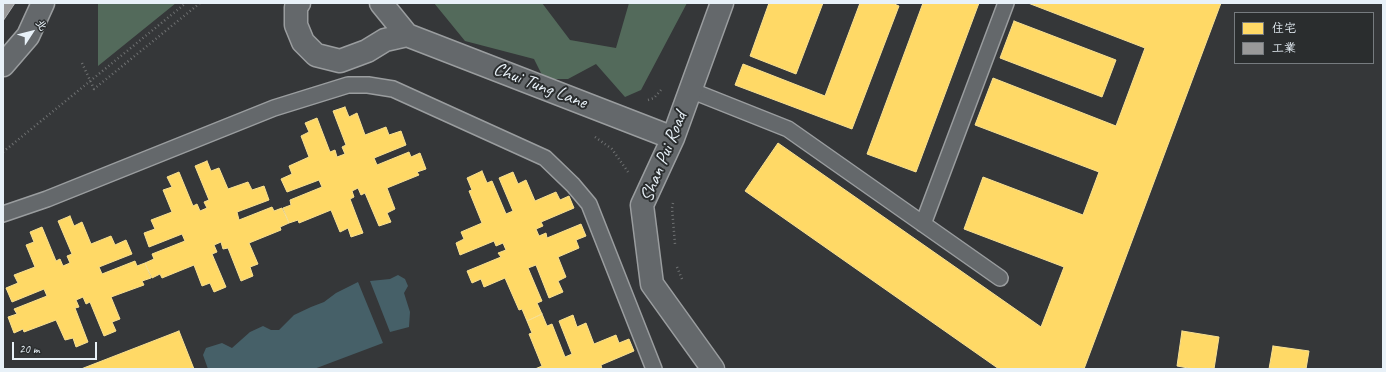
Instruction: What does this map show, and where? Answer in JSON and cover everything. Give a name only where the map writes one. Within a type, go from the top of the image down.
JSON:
[{"type":"street","points":[[3,65],[28,36],[43,3]]},
{"type":"street","points":[[299,3],[296,7],[296,25],[303,42],[316,55],[340,61],[367,51],[385,40],[407,35]]},
{"type":"street","name":"Chui Tung Lane","points":[[381,3],[407,35],[673,138]]},
{"type":"street","name":"Shan Pui Road","points":[[713,369],[652,284],[642,205],[673,138],[722,3]]},
{"type":"lane","points":[[922,224],[1006,3]]},
{"type":"lane","points":[[3,214],[47,200],[195,139],[282,106],[348,85],[368,85],[393,89],[545,158],[573,185],[589,204],[654,369]]},
{"type":"lane","points":[[690,90],[788,129],[1000,278]]},
{"type":"path","points":[[3,152],[186,3]]},
{"type":"path","points":[[82,63],[94,89],[200,3]]},
{"type":"path","points":[[642,102],[654,98],[663,89]]},
{"type":"path","points":[[674,201],[672,208],[676,252]]},
{"type":"path","points":[[677,266],[685,285]]},
{"type":"green space","points":[[98,3],[176,3],[98,66]]},
{"type":"green space","points":[[434,3],[542,3],[570,40],[616,48],[629,3],[687,3],[641,90],[625,97],[596,64],[568,79],[544,79],[534,59],[465,41]]},
{"type":"water","points":[[398,275],[405,279],[408,286],[404,293],[410,312],[409,327],[390,332],[370,281],[390,279]]},
{"type":"water","points":[[358,282],[383,343],[314,369],[208,369],[203,355],[206,348],[222,343],[232,348],[250,332],[263,326],[271,330],[279,330],[294,315],[324,302],[336,293]]},
{"type":"building: 住宅","points":[[769,3],[823,3],[796,74],[750,56]]},
{"type":"building: 住宅","points":[[860,3],[892,3],[899,6],[852,129],[735,85],[743,64],[825,96]]},
{"type":"building: 住宅","points":[[923,3],[979,3],[916,172],[867,154]]},
{"type":"building: 住宅","points":[[1028,3],[1221,3],[1084,369],[999,369],[745,191],[778,143],[1041,327],[1064,267],[964,229],[983,177],[1083,215],[1099,172],[975,125],[993,78],[1116,126],[1145,48]]},
{"type":"building: 住宅","points":[[1014,21],[1116,60],[1102,97],[1000,58]]},
{"type":"building: 住宅","points":[[345,107],[349,117],[357,113],[365,135],[386,127],[389,135],[401,131],[406,145],[374,158],[377,165],[409,152],[411,157],[420,153],[426,169],[417,172],[419,175],[387,188],[395,209],[387,213],[391,222],[379,226],[365,193],[361,195],[358,188],[352,191],[354,197],[350,199],[363,233],[351,237],[348,228],[340,232],[331,210],[299,223],[298,220],[289,223],[283,208],[291,205],[290,200],[322,187],[319,180],[287,192],[281,179],[292,174],[289,166],[309,157],[301,136],[309,132],[305,123],[317,118],[330,152],[335,150],[337,157],[345,154],[342,147],[346,145],[333,111]]},
{"type":"building: 住宅","points":[[207,161],[211,171],[219,168],[228,189],[248,182],[252,190],[264,186],[269,200],[237,212],[239,220],[272,207],[274,211],[282,208],[289,223],[280,227],[281,230],[249,243],[258,264],[250,267],[253,276],[241,281],[228,248],[223,249],[221,242],[214,245],[217,252],[212,254],[226,287],[214,292],[210,283],[202,286],[194,265],[162,278],[160,274],[152,278],[145,263],[154,259],[152,254],[185,241],[182,234],[149,247],[144,233],[155,229],[151,220],[172,212],[163,190],[172,187],[167,177],[179,172],[193,206],[197,204],[200,211],[207,208],[204,202],[209,200],[195,166]]},
{"type":"building: 住宅","points":[[482,171],[487,183],[492,181],[506,214],[513,211],[499,178],[513,172],[518,184],[526,180],[535,201],[556,192],[560,200],[569,196],[574,208],[541,222],[543,226],[536,229],[539,236],[546,233],[547,238],[581,224],[586,236],[576,240],[579,248],[558,257],[566,277],[558,281],[563,292],[549,298],[536,265],[528,268],[542,301],[537,303],[542,314],[527,321],[522,309],[519,310],[505,278],[484,287],[481,279],[472,283],[467,271],[501,257],[498,253],[506,250],[503,243],[496,246],[494,241],[460,255],[456,243],[464,239],[461,232],[482,223],[469,191],[472,190],[467,178]]},
{"type":"building: 住宅","points":[[70,216],[74,226],[82,222],[91,244],[111,236],[115,245],[126,240],[132,254],[99,267],[102,274],[135,261],[137,266],[145,263],[151,278],[142,281],[144,285],[111,297],[120,319],[112,322],[116,331],[104,336],[90,302],[86,304],[83,297],[76,300],[79,307],[75,308],[88,342],[76,347],[73,338],[65,340],[56,320],[24,332],[23,329],[14,333],[8,317],[17,314],[14,309],[47,296],[44,289],[12,302],[6,288],[18,283],[14,275],[35,267],[26,245],[34,242],[30,232],[42,227],[56,261],[60,259],[63,266],[70,263],[67,256],[72,254],[58,221]]},
{"type":"building: 住宅","points":[[542,314],[547,326],[552,324],[565,357],[572,354],[559,321],[573,315],[577,327],[586,323],[594,344],[616,335],[619,343],[629,339],[634,351],[601,365],[602,369],[535,369],[542,366],[529,334],[532,333],[527,321]]},
{"type":"building: 住宅","points":[[179,331],[194,369],[81,369]]},
{"type":"building: 住宅","points":[[1182,331],[1219,337],[1214,369],[1194,369],[1177,366]]},
{"type":"building: 住宅","points":[[1273,346],[1309,351],[1306,369],[1269,369]]},
{"type":"building: 工業","points":[[3,3],[15,3],[3,21]]}]
